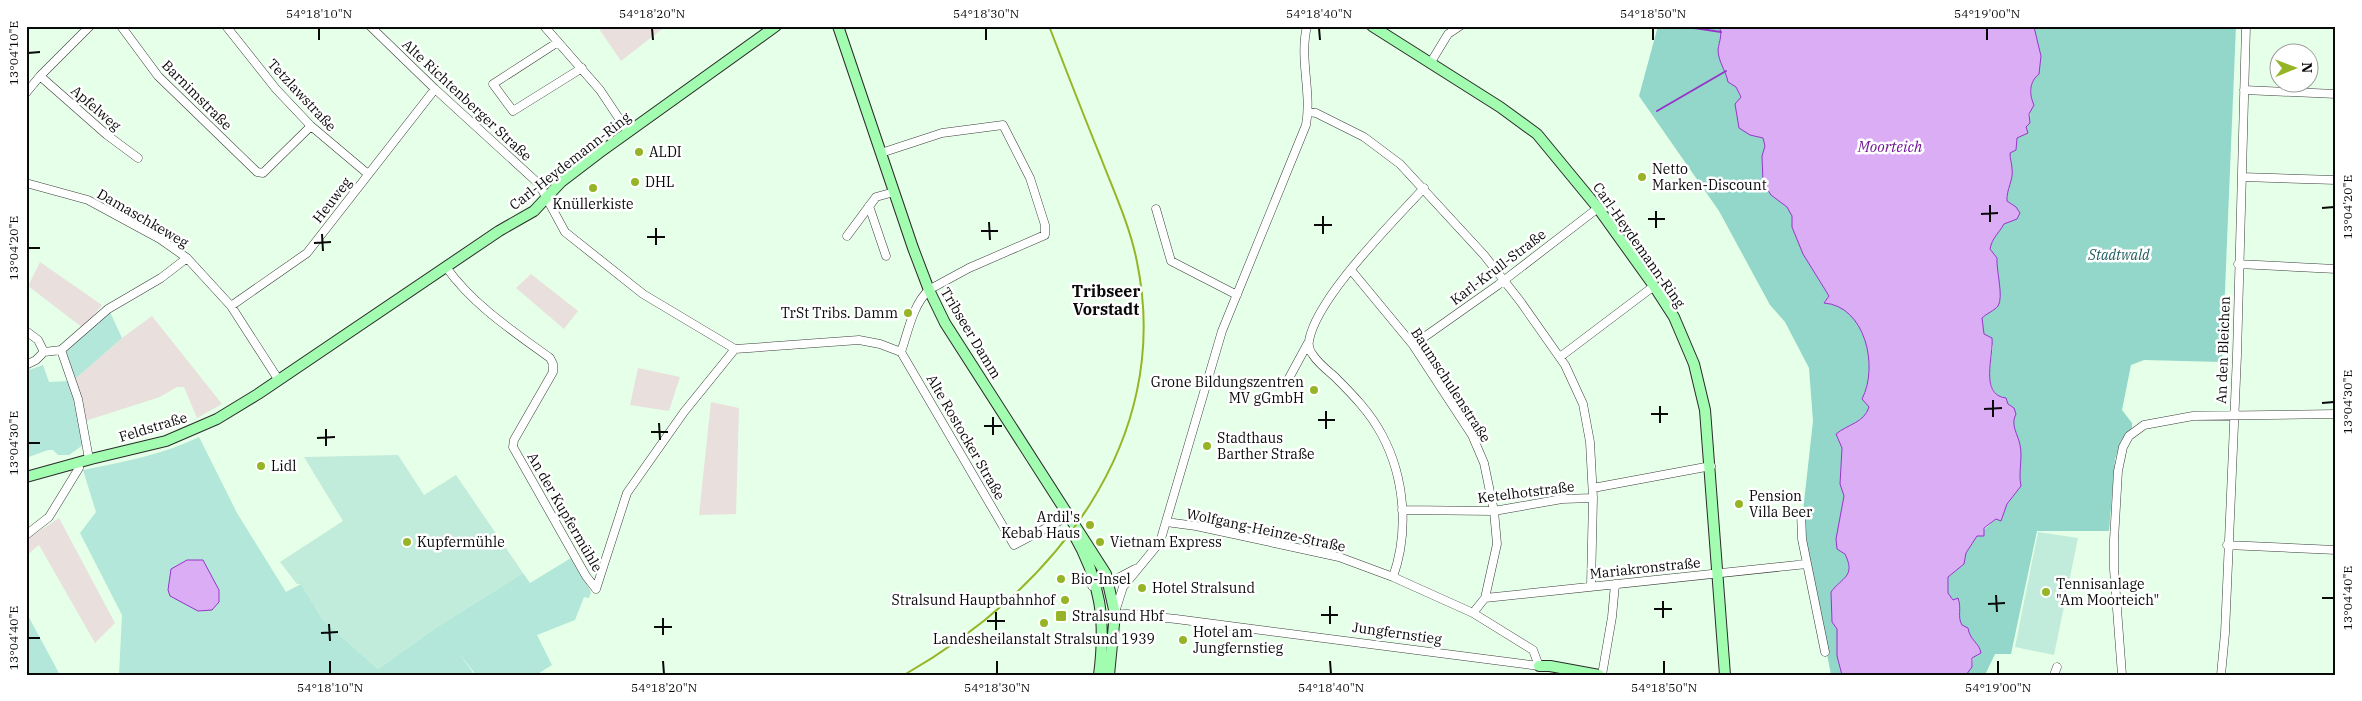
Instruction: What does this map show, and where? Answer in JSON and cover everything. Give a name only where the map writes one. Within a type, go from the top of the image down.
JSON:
[{"type":"main road","name":"Carl-Heydemann-Ring","points":[[278,379],[446,266],[534,211],[569,176],[776,26]]},
{"type":"main road","name":"Tribseer Damm","points":[[838,26],[929,291],[945,323],[1103,569],[1108,581],[1115,614],[1109,675]]},
{"type":"main road","name":"Carl-Heydemann-Ring","points":[[1372,26],[1520,120],[1537,134],[1598,208],[1674,317],[1694,364],[1705,410],[1711,466],[1724,673]]},
{"type":"main road","name":"Feldstraße","points":[[26,477],[89,459],[166,441],[188,433],[232,411],[278,379]]},
{"type":"main road","name":"Tribseer Damm","points":[[1046,479],[1084,553],[1094,585],[1102,615],[1099,675]]},
{"type":"main road","name":"Jungfernstieg","points":[[1539,666],[1550,666],[1600,675]]},
{"type":"main road","points":[[1539,666],[1555,675]]},
{"type":"street","points":[[26,93],[40,76],[90,26]]},
{"type":"street","name":"Barnimstraße","points":[[121,26],[158,76],[257,172],[262,173],[311,126]]},
{"type":"street","name":"Tetzlawstraße","points":[[226,26],[276,89],[311,126],[368,174]]},
{"type":"street","name":"Alte Richtenberger Straße","points":[[370,26],[435,89],[539,184],[565,232],[643,294],[735,350]]},
{"type":"street","points":[[544,26],[582,68],[628,132]]},
{"type":"street","points":[[1115,614],[1121,590],[1160,542],[1216,348],[1302,138],[1309,112],[1304,52],[1307,26]]},
{"type":"street","points":[[1431,62],[1448,34],[1460,26]]},
{"type":"street","name":"An den Bleichen","points":[[2220,675],[2225,633],[2227,545],[2234,416],[2246,26]]},
{"type":"street","name":"Alte Richtenberger Straße","points":[[558,42],[493,84],[513,111],[582,68]]},
{"type":"street","name":"Apfelweg","points":[[40,76],[108,135],[138,158]]},
{"type":"street","name":"Heuweg","points":[[231,306],[307,253],[435,89]]},
{"type":"street","points":[[2244,90],[2336,94]]},
{"type":"street","points":[[1309,112],[1331,120],[1376,144],[1400,164],[1424,188],[1503,279],[1560,357],[1583,404],[1590,442],[1593,488],[1591,586]]},
{"type":"street","name":"Tribseer Damm","points":[[881,153],[942,133],[1003,125],[1030,178],[1046,225],[1045,235],[969,268],[929,291]]},
{"type":"street","points":[[2242,177],[2336,180]]},
{"type":"street","name":"Damaschkeweg","points":[[26,183],[88,200],[160,239],[187,258],[231,306],[278,379]]},
{"type":"street","points":[[1289,378],[1308,343],[1324,306],[1351,270],[1424,188]]},
{"type":"street","points":[[847,236],[876,197],[894,192]]},
{"type":"street","points":[[869,206],[886,256]]},
{"type":"street","name":"Karl-Krull-Straße","points":[[1414,345],[1598,208]]},
{"type":"street","points":[[1156,209],[1171,261],[1237,295]]},
{"type":"street","points":[[26,365],[36,360],[44,352],[61,350],[108,309],[161,278],[187,258]]},
{"type":"street","points":[[2238,264],[2336,269]]},
{"type":"street","name":"An der Kupfermühle","points":[[446,266],[471,297],[550,358],[554,364],[553,372],[514,440],[513,447],[586,576],[596,589],[627,493],[684,412],[735,350]]},
{"type":"street","name":"Baumschulenstraße","points":[[1351,270],[1414,345],[1476,442],[1487,472],[1494,511],[1497,544],[1486,598],[1473,613]]},
{"type":"street","points":[[1560,357],[1654,286]]},
{"type":"street","points":[[735,350],[859,340],[880,344],[901,352],[929,291]]},
{"type":"street","points":[[26,331],[38,340],[44,352]]},
{"type":"street","points":[[1308,343],[1311,354],[1355,396],[1382,434],[1394,462],[1402,510],[1400,556],[1392,577]]},
{"type":"street","points":[[61,350],[78,399],[89,459]]},
{"type":"street","name":"Alte Rostocker Straße","points":[[901,352],[1014,545],[1065,518]]},
{"type":"street","points":[[2122,675],[2114,568],[2117,488],[2123,447],[2133,432],[2144,425],[2193,416],[2336,414]]},
{"type":"street","points":[[26,535],[49,517],[79,468],[78,462]]},
{"type":"street","name":"Ketelhotstraße","points":[[1593,488],[1711,466]]},
{"type":"street","name":"Ketelhotstraße","points":[[1402,510],[1494,511],[1562,499],[1593,498]]},
{"type":"street","points":[[1801,512],[1806,564],[1825,652]]},
{"type":"street","name":"Wolfgang-Heinze-Straße","points":[[1166,522],[1196,526],[1339,557],[1392,577],[1473,613],[1533,650],[1539,666]]},
{"type":"street","points":[[2227,545],[2336,550]]},
{"type":"street","name":"Mariakronstraße","points":[[1486,598],[1806,564]]},
{"type":"street","points":[[1094,585],[1137,568]]},
{"type":"street","points":[[1600,675],[1612,618],[1615,584]]},
{"type":"street","name":"Jungfernstieg","points":[[1102,615],[1115,614],[1172,618],[1539,666]]},
{"type":"shaded area","points":[[597,26],[666,26],[621,61]]},
{"type":"shaded area","points":[[40,262],[102,305],[83,328],[28,286]]},
{"type":"shaded area","points":[[531,274],[578,311],[564,329],[516,288]]},
{"type":"shaded area","points":[[110,312],[122,338],[74,380],[66,350]]},
{"type":"shaded area","points":[[152,316],[222,404],[197,418],[184,387],[177,387],[160,397],[85,421],[74,380],[122,338]]},
{"type":"shaded area","points":[[43,365],[49,382],[69,381],[80,422],[83,445],[69,455],[58,455],[53,450],[48,450],[26,458],[26,371]]},
{"type":"shaded area","points":[[638,368],[680,377],[669,411],[630,405]]},
{"type":"shaded area","points":[[711,402],[739,408],[736,514],[699,515]]},
{"type":"shaded area","points":[[199,437],[237,513],[286,592],[301,584],[323,620],[378,669],[437,627],[523,573],[530,583],[571,558],[591,592],[589,598],[584,597],[575,620],[537,635],[552,665],[536,675],[476,675],[458,652],[474,674],[119,675],[122,615],[80,533],[96,512],[83,470],[157,453]]},
{"type":"shaded area","points":[[59,518],[115,623],[95,643],[39,545],[26,556],[26,540]]},
{"type":"shaded area","points":[[26,612],[60,675],[26,675]]},
{"type":"green space","points":[[1658,26],[1719,26],[1721,35],[1718,50],[1719,58],[1728,81],[1736,87],[1741,98],[1735,104],[1737,116],[1750,135],[1763,138],[1765,146],[1762,156],[1762,168],[1771,195],[1787,207],[1793,216],[1792,227],[1803,254],[1829,296],[1824,302],[1838,306],[1850,314],[1859,326],[1865,340],[1869,370],[1867,386],[1862,399],[1869,407],[1860,420],[1836,434],[1842,448],[1840,484],[1844,496],[1836,540],[1847,558],[1849,568],[1845,580],[1831,592],[1832,622],[1837,629],[1837,656],[1842,675],[1831,675],[1809,560],[1803,511],[1813,421],[1809,368],[1785,322],[1770,305],[1719,211],[1639,96]]},
{"type":"green space","name":"Stadtwald","points":[[2033,26],[2236,26],[2222,362],[2144,360],[2131,365],[2122,410],[2132,423],[2132,428],[2121,441],[2115,459],[2109,531],[2037,531],[2011,654],[1995,654],[1985,675],[1966,675],[1972,667],[1975,643],[1965,631],[1960,621],[1958,599],[1953,600],[1948,593],[1948,577],[1964,564],[1966,553],[1977,536],[1996,519],[2001,521],[2007,504],[2021,486],[2013,420],[2014,408],[1997,395],[1990,382],[1993,346],[1984,334],[1982,318],[1997,307],[1997,258],[1990,249],[1991,245],[2004,224],[2016,219],[2016,207],[2007,201],[2012,173],[2010,153],[2016,149],[2017,138],[2030,123],[2031,87],[2033,79],[2039,74],[2041,56]]},
{"type":"green space","name":"Kupfermühle","points":[[398,455],[424,495],[456,475],[523,573],[437,627],[378,669],[323,620],[301,584],[297,584],[280,562],[343,521],[304,457]]},
{"type":"green space","name":"Tennisanlage \"Am Moorteich\"","points":[[2038,532],[2078,538],[2054,655],[2015,647]]},
{"type":"water","name":"Moorteich","points":[[1719,26],[2034,27],[2041,56],[2039,74],[2033,81],[2031,88],[2031,97],[2034,105],[2029,114],[2030,123],[2026,127],[2028,133],[2017,138],[2016,150],[2010,153],[2012,173],[2007,201],[2016,207],[2020,213],[2017,219],[2004,224],[1991,245],[1990,249],[1997,258],[2000,302],[1997,308],[1982,318],[1984,334],[1992,338],[1990,382],[1993,390],[1998,395],[2006,398],[2016,414],[2014,422],[2021,450],[2021,486],[2007,504],[2001,521],[1996,519],[1984,528],[1984,536],[1977,536],[1966,553],[1964,564],[1948,577],[1948,593],[1953,600],[1958,598],[1962,625],[1968,628],[1981,653],[1972,658],[1972,667],[1966,675],[1842,675],[1837,656],[1837,629],[1832,622],[1831,592],[1846,576],[1849,568],[1845,554],[1837,549],[1836,539],[1844,496],[1840,484],[1842,448],[1836,434],[1860,420],[1867,412],[1869,407],[1862,399],[1867,386],[1869,371],[1868,355],[1865,340],[1859,326],[1850,315],[1838,307],[1824,303],[1829,296],[1803,254],[1792,227],[1792,216],[1787,207],[1771,195],[1763,182],[1762,156],[1765,146],[1763,138],[1750,135],[1739,128],[1735,104],[1741,97],[1736,87],[1728,82],[1719,58],[1718,50],[1721,35]]},
{"type":"water","points":[[187,560],[203,560],[219,590],[219,602],[212,610],[198,611],[170,596],[168,590],[171,569]]},
{"type":"waterway","points":[[1681,26],[1721,32]]},
{"type":"waterway","points":[[1657,111],[1726,71]]},
{"type":"railway","points":[[904,675],[958,641],[1008,600],[1053,555],[1090,504],[1119,450],[1137,391],[1144,328],[1134,249],[1121,209],[1049,26]]},
{"type":"place","name":"ALDI","points":[[639,152]]},
{"type":"place","name":"Netto Marken-Discount","points":[[1642,177]]},
{"type":"place","name":"DHL","points":[[635,182]]},
{"type":"place","name":"Knüllerkiste","points":[[593,188]]},
{"type":"place","name":"TrSt Tribs. Damm","points":[[908,313]]},
{"type":"place","name":"Grone Bildungszentren MV gGmbH","points":[[1314,390]]},
{"type":"place","name":"Stadthaus Barther Straße","points":[[1207,446]]},
{"type":"place","name":"Lidl","points":[[261,466]]},
{"type":"place","name":"Pension Villa Beer","points":[[1739,504]]},
{"type":"place","name":"Ardil's Kebab Haus","points":[[1090,525]]},
{"type":"place","name":"Kupfermühle","points":[[407,542]]},
{"type":"place","name":"Vietnam Express","points":[[1100,542]]},
{"type":"place","name":"Bio-Insel","points":[[1061,579]]},
{"type":"place","name":"Hotel Stralsund","points":[[1142,588]]},
{"type":"place","name":"Tennisanlage \"Am Moorteich\"","points":[[2046,592]]},
{"type":"place","name":"Stralsund Hauptbahnhof","points":[[1065,600]]},
{"type":"place","name":"Stralsund Hbf","points":[[1061,616]]},
{"type":"place","name":"Landesheilanstalt Stralsund 1939","points":[[1044,623]]},
{"type":"place","name":"Hotel am Jungfernstieg","points":[[1183,640]]},
{"type":"district","name":"Tribseer Vorstadt","points":[[1106,300]]}]
